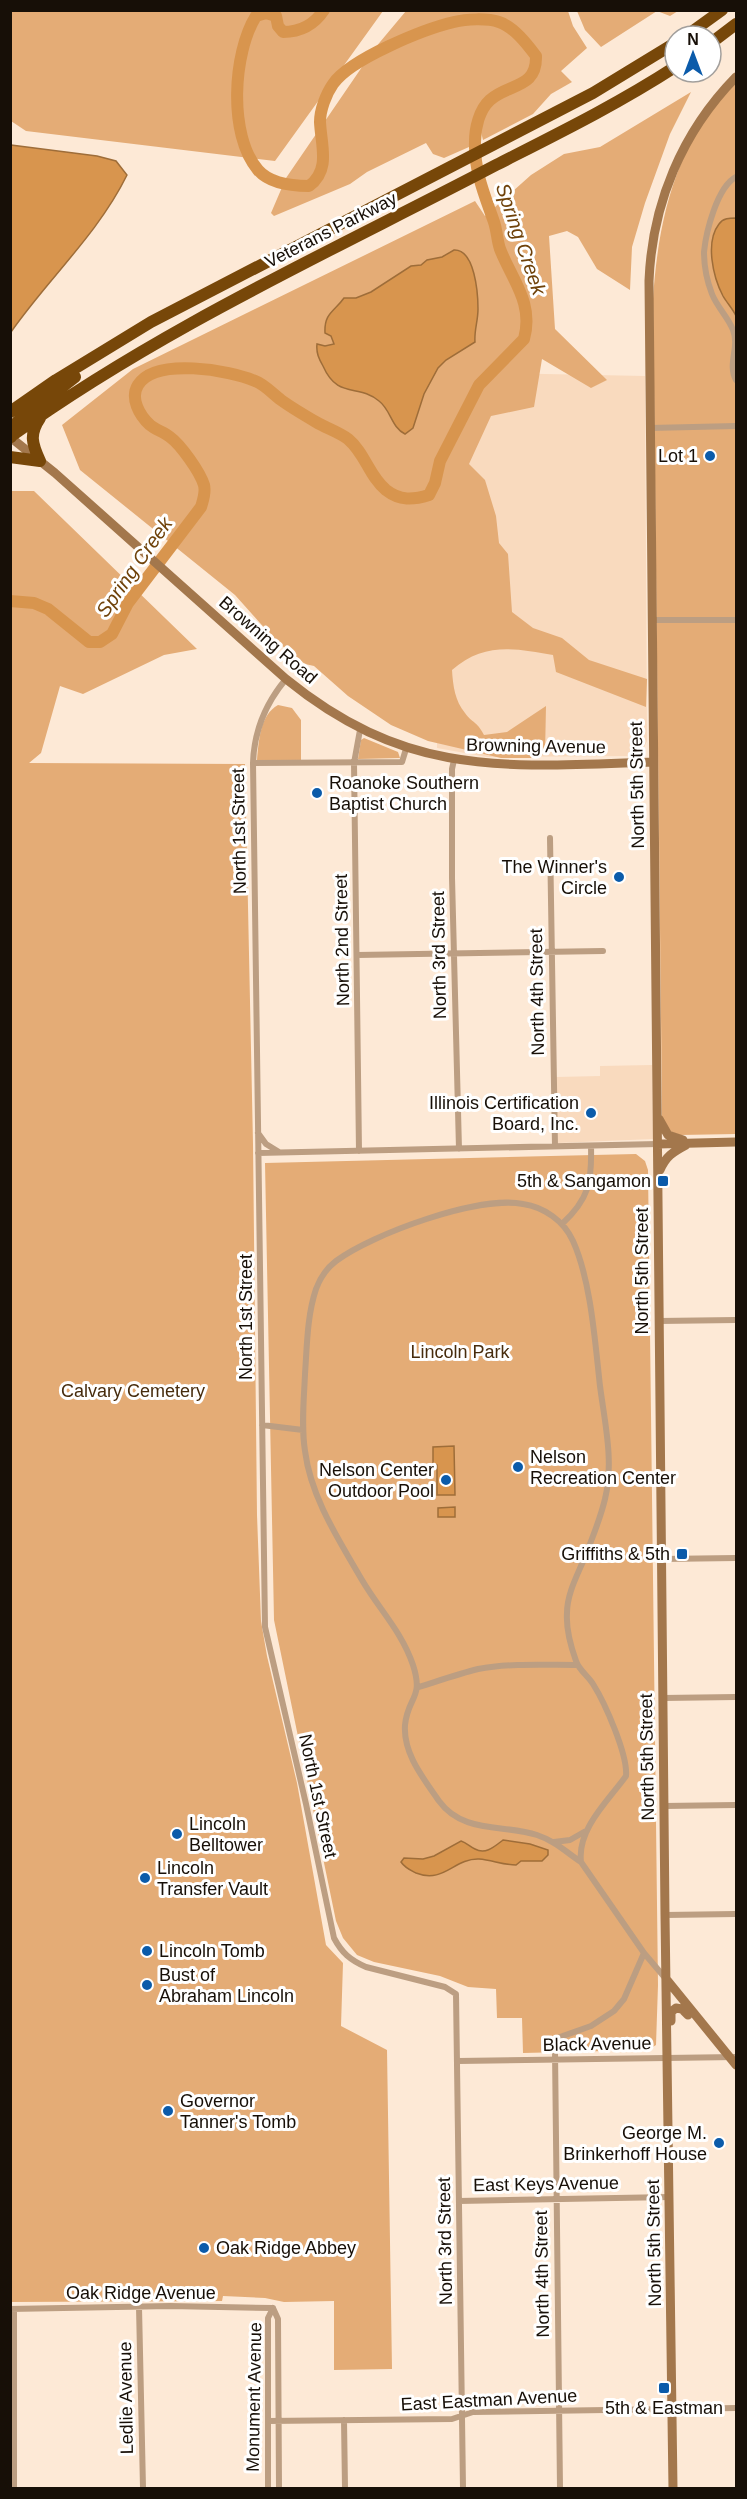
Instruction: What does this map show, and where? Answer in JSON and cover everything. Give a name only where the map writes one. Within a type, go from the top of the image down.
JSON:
[{"type":"highway","points":[[703,24],[722,10]]},
{"type":"highway","points":[[723,34],[736,24]]},
{"type":"highway","name":"Veterans Parkway","points":[[10,412],[74,369],[151,322],[593,93],[663,51]]},
{"type":"highway","name":"Veterans Parkway","points":[[11,437],[89,382],[160,340],[617,103],[663,74]]},
{"type":"highway","points":[[11,437],[17,422],[31,410],[151,322]]},
{"type":"highway","points":[[10,405],[60,371],[74,369]]},
{"type":"highway","points":[[40,460],[34,449],[32,435],[41,415]]},
{"type":"highway","points":[[10,456],[40,460]]},
{"type":"main road","name":"North 5th Street","points":[[674,2488],[665,1915],[649,267],[658,214],[670,177],[707,110],[736,77]]},
{"type":"main road","name":"Browning Road","points":[[11,437],[40,460],[286,679],[321,706],[360,729],[406,748],[454,760]]},
{"type":"main road","name":"Browning Avenue","points":[[454,760],[509,765],[653,762]]},
{"type":"main road","points":[[657,1114],[663,1130],[668,1135],[691,1143]]},
{"type":"main road","points":[[658,1144],[736,1142]]},
{"type":"main road","points":[[658,1174],[667,1157],[691,1143]]},
{"type":"main road","points":[[666,1962],[683,2001]]},
{"type":"main road","points":[[667,1980],[706,2030],[733,2057],[736,2065]]},
{"type":"main road","points":[[667,2029],[671,2024],[671,2012],[679,2008],[697,2025],[706,2030]]},
{"type":"street","points":[[736,177],[728,183],[713,213],[704,252],[712,295],[734,331],[735,344],[731,371],[736,380]]},
{"type":"street","points":[[650,428],[736,426]]},
{"type":"street","points":[[652,620],[736,620]]},
{"type":"street","name":"North 1st Street","points":[[286,679],[270,701],[259,725],[253,763],[265,1628],[306,1804],[331,1929],[343,1953],[366,1967],[445,1987],[456,1994]]},
{"type":"street","name":"North 2nd Street","points":[[359,1151],[354,763],[360,729]]},
{"type":"street","points":[[253,763],[402,762],[406,748]]},
{"type":"street","name":"North 3rd Street","points":[[454,760],[452,769],[452,878],[459,1149]]},
{"type":"street","name":"North 4th Street","points":[[550,838],[555,1146]]},
{"type":"street","points":[[357,955],[603,951]]},
{"type":"street","points":[[257,1132],[266,1144],[280,1152]]},
{"type":"street","points":[[258,1153],[658,1144]]},
{"type":"street","points":[[562,1224],[578,1207],[589,1186],[591,1146]]},
{"type":"street","points":[[581,1862],[580,1847],[585,1831],[626,1776],[627,1771],[625,1758],[594,1685],[577,1665],[568,1626],[567,1605],[570,1593],[598,1526],[606,1494],[609,1463],[591,1313],[572,1238],[562,1224],[546,1212],[528,1205],[497,1203],[429,1218],[374,1240],[336,1260],[321,1278],[312,1308],[308,1333],[303,1430],[308,1468],[320,1503],[365,1585],[401,1637],[409,1655],[419,1688],[405,1725],[407,1748],[412,1760],[445,1809],[461,1821],[524,1832],[554,1842],[581,1862],[644,1953],[667,1980]]},
{"type":"street","points":[[659,1321],[736,1320]]},
{"type":"street","points":[[262,1425],[303,1430]]},
{"type":"street","points":[[662,1559],[736,1558]]},
{"type":"street","points":[[419,1688],[459,1674],[491,1667],[526,1664],[577,1665]]},
{"type":"street","points":[[663,1698],[736,1697]]},
{"type":"street","points":[[664,1806],[736,1805]]},
{"type":"street","points":[[554,1842],[570,1840],[585,1831]]},
{"type":"street","points":[[665,1915],[736,1914]]},
{"type":"street","points":[[555,2060],[557,2041],[560,2037],[600,2021],[620,2006],[644,1953]]},
{"type":"street","name":"North 3rd Street","points":[[456,1994],[463,2488]]},
{"type":"street","name":"Black Avenue","points":[[458,2061],[733,2057]]},
{"type":"street","name":"North 4th Street","points":[[555,2060],[560,2488]]},
{"type":"street","name":"East Keys Avenue","points":[[459,2201],[670,2197]]},
{"type":"street","name":"Oak Ridge Avenue","points":[[12,2310],[139,2307],[273,2308]]},
{"type":"street","name":"Ledlie Avenue","points":[[139,2307],[143,2488]]},
{"type":"street","name":"Monument Avenue","points":[[273,2308],[278,2319],[279,2488]]},
{"type":"street","name":"Monument Avenue","points":[[268,2488],[268,2318],[273,2308]]},
{"type":"street","points":[[12,2310],[14,2488]]},
{"type":"street","name":"East Eastman Avenue","points":[[268,2421],[452,2419],[472,2412],[736,2408]]},
{"type":"street","points":[[344,2421],[345,2488]]},
{"type":"shaded area","points":[[11,145],[97,156],[116,161],[127,175],[102,217],[11,332]]},
{"type":"shaded area","points":[[736,218],[736,316],[719,288],[711,250],[712,240],[719,224],[725,219]]},
{"type":"shaded area","points":[[454,250],[467,257],[474,274],[478,309],[475,342],[446,360],[438,368],[424,394],[413,428],[405,434],[400,431],[379,401],[364,393],[342,387],[329,377],[317,353],[317,344],[325,346],[334,344],[331,336],[325,333],[326,321],[344,298],[356,298],[371,292],[411,266],[421,265],[427,260],[442,257]]},
{"type":"shaded area","points":[[502,373],[645,376],[647,741],[643,750],[635,756],[487,757],[437,748],[437,653],[456,457]]},
{"type":"shaded area","points":[[652,1065],[653,1139],[558,1143],[556,1077],[600,1076],[600,1066]]},
{"type":"shaded area","name":"Nelson Center Outdoor Pool","points":[[454,1446],[455,1495],[437,1495],[437,1465],[433,1464],[433,1447]]},
{"type":"shaded area","points":[[455,1507],[455,1517],[438,1517],[438,1508]]},
{"type":"shaded area","points":[[503,1840],[530,1844],[548,1850],[548,1855],[542,1861],[521,1861],[516,1865],[479,1859],[470,1860],[442,1873],[426,1876],[416,1873],[401,1862],[404,1858],[423,1859],[434,1856],[461,1841],[483,1851]]},
{"type":"green space","points":[[10,11],[383,11],[275,161],[26,131],[11,121]]},
{"type":"green space","points":[[406,11],[568,11],[573,26],[587,48],[561,71],[572,82],[551,94],[533,114],[483,140],[481,132],[472,124],[469,147],[444,158],[433,154],[426,143],[367,172],[350,184],[274,216],[271,213],[286,178],[375,48]]},
{"type":"green space","points":[[577,11],[657,11],[601,47],[585,30]]},
{"type":"green space","points":[[657,11],[678,11],[670,16]]},
{"type":"green space","points":[[736,83],[736,1134],[680,1135],[669,1131],[662,1118],[653,299],[660,240],[674,183],[698,129],[715,105]]},
{"type":"green space","points":[[691,92],[670,134],[645,203],[632,247],[630,290],[597,269],[578,237],[567,231],[549,236],[555,329],[607,380],[591,388],[542,359],[534,407],[491,416],[469,464],[485,480],[496,516],[499,543],[508,554],[512,612],[533,628],[562,638],[589,660],[647,679],[646,707],[556,672],[553,655],[526,650],[500,649],[476,655],[452,670],[455,693],[459,703],[484,735],[507,732],[546,706],[545,754],[536,758],[501,758],[428,741],[391,725],[348,696],[314,666],[305,664],[276,641],[235,595],[80,470],[62,425],[133,369],[475,201],[485,216],[531,175],[564,154],[600,147]]},
{"type":"green space","name":"Calvary Cemetery","points":[[10,491],[34,491],[197,649],[164,655],[83,694],[60,686],[41,753],[29,763],[245,764],[253,1144],[257,1515],[261,1621],[297,1783],[326,1945],[343,1963],[341,2026],[387,2050],[392,2369],[334,2370],[334,2301],[284,2302],[265,2298],[223,2296],[222,2301],[11,2302]]},
{"type":"green space","points":[[278,705],[292,708],[301,720],[301,760],[257,760],[264,722],[267,715]]},
{"type":"green space","points":[[364,738],[398,752],[400,758],[358,759],[361,740]]},
{"type":"green space","name":"Lincoln Park","points":[[636,1154],[645,1161],[648,1170],[658,1985],[656,2045],[648,2050],[523,2053],[522,2018],[497,2018],[496,1989],[468,1987],[440,1976],[374,1962],[357,1955],[343,1938],[336,1921],[274,1620],[265,1163]]},
{"type":"waterway","name":"Spring Creek","points":[[10,601],[34,603],[48,609],[89,642],[100,642],[112,634],[128,603],[201,507],[205,488],[185,452],[168,435],[152,427],[139,411],[135,401],[136,390],[147,376],[160,371],[194,368],[229,373],[258,382],[294,409],[348,439],[386,490],[396,496],[412,499],[429,495],[435,483],[440,461],[479,385],[524,339],[526,326],[524,303],[499,246],[495,225],[478,173],[475,137],[478,120],[486,104],[497,95],[527,80],[535,67],[536,56],[520,36],[505,24],[483,19],[459,21],[441,26],[389,46],[342,74],[330,88],[321,112],[323,157],[316,180],[309,186],[282,183],[263,175],[258,170],[248,155],[242,136],[237,94],[242,51],[256,16],[266,13],[276,16],[278,26],[283,32],[290,32],[306,27],[324,10]]},
{"type":"place","name":"Lot 1","points":[[710,456]]},
{"type":"place","name":"Roanoke Southern Baptist Church","points":[[317,793]]},
{"type":"place","name":"The Winner's Circle","points":[[619,877]]},
{"type":"place","name":"Illinois Certification Board, Inc.","points":[[591,1113]]},
{"type":"place","name":"5th & Sangamon","points":[[663,1181]]},
{"type":"place","name":"Nelson Recreation Center","points":[[518,1467]]},
{"type":"place","name":"Nelson Center Outdoor Pool","points":[[446,1480]]},
{"type":"place","name":"Griffiths & 5th","points":[[682,1554]]},
{"type":"place","name":"Lincoln Belltower","points":[[177,1834]]},
{"type":"place","name":"Lincoln Transfer Vault","points":[[145,1878]]},
{"type":"place","name":"Lincoln Tomb","points":[[147,1951]]},
{"type":"place","name":"Bust of Abraham Lincoln","points":[[147,1985]]},
{"type":"place","name":"Governor Tanner's Tomb","points":[[168,2111]]},
{"type":"place","name":"George M. Brinkerhoff House","points":[[719,2143]]},
{"type":"place","name":"Oak Ridge Abbey","points":[[204,2248]]},
{"type":"place","name":"5th & Eastman","points":[[664,2388]]}]
